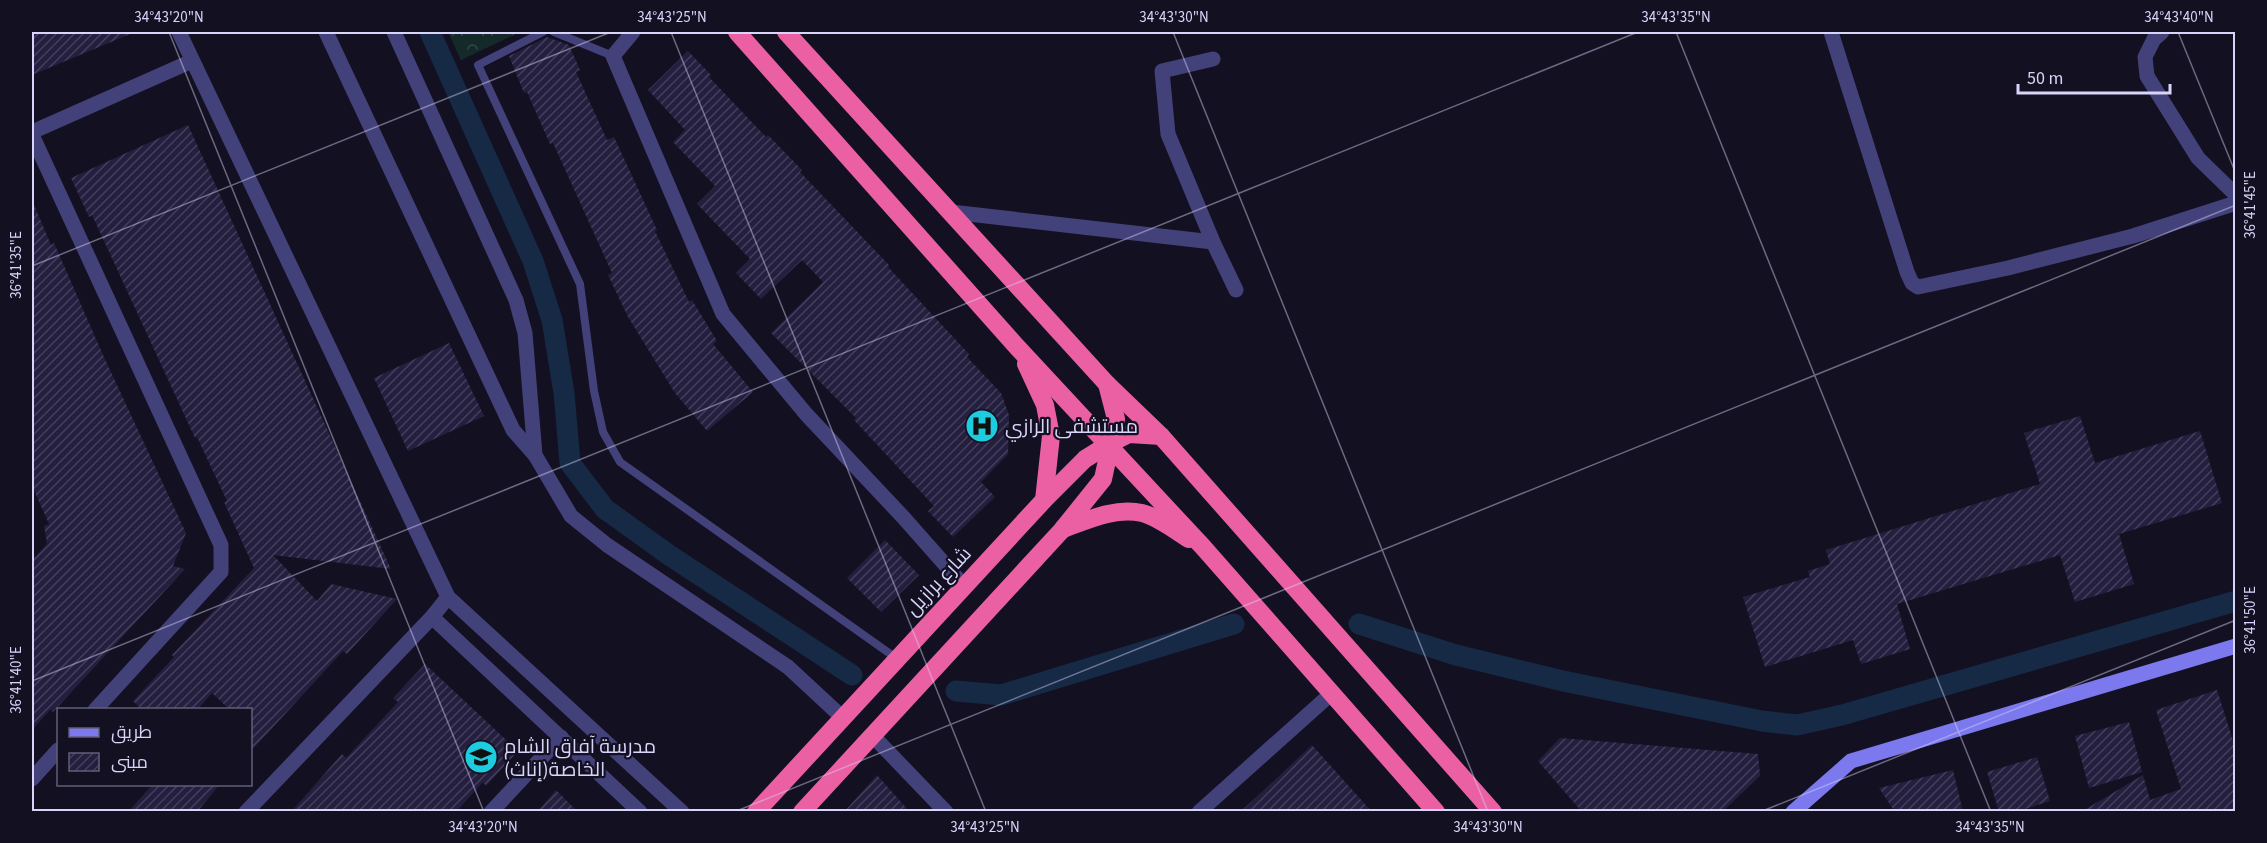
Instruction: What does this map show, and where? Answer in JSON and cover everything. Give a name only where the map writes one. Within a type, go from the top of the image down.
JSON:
[{"type":"highway","points":[[737,32],[1017,347],[1203,547],[1436,812]]},
{"type":"highway","points":[[786,32],[1107,384],[1161,436],[1493,812]]},
{"type":"highway","points":[[1017,347],[1045,405],[1052,436],[1044,500]]},
{"type":"highway","points":[[802,812],[1062,530],[1103,478],[1116,419],[1107,384]]},
{"type":"highway","name":"شارع برازيل","points":[[756,812],[896,658],[1084,459],[1129,434],[1161,436]]},
{"type":"highway","points":[[1062,530],[1101,516],[1122,512],[1144,513],[1203,547]]},
{"type":"main road","points":[[1793,812],[1851,761],[2235,646]]},
{"type":"street","points":[[179,32],[448,597],[682,812]]},
{"type":"street","points":[[326,32],[513,430],[535,455],[571,516],[607,545],[788,667],[843,718]]},
{"type":"street","points":[[394,32],[516,300],[525,333],[535,455]]},
{"type":"street","points":[[633,32],[613,56],[723,314],[806,414],[964,586]]},
{"type":"street","points":[[1831,32],[1907,272],[1912,283],[1918,287],[2008,268],[2122,239],[2235,203]]},
{"type":"street","points":[[2162,32],[2154,39],[2145,57],[2147,76],[2198,158],[2235,195]]},
{"type":"street","points":[[1213,59],[1162,71],[1168,134],[1213,242],[1236,290]]},
{"type":"street","points":[[97,708],[221,572],[221,544],[32,133],[192,61]]},
{"type":"street","points":[[951,212],[1213,242]]},
{"type":"street","points":[[246,812],[432,617],[448,597]]},
{"type":"street","points":[[432,617],[640,812]]},
{"type":"street","points":[[1199,812],[1332,693]]},
{"type":"street","points":[[873,736],[946,812]]},
{"type":"street","points":[[491,812],[561,737]]},
{"type":"street","points":[[32,779],[57,751]]},
{"type":"lane","points":[[543,32],[478,64],[580,284],[594,392],[603,432],[620,462],[896,658]]},
{"type":"lane","points":[[554,32],[613,56]]},
{"type":"green space","points":[[448,32],[520,32],[461,60]]},
{"type":"building","points":[[32,32],[135,32],[32,75]]},
{"type":"building","points":[[547,37],[569,45],[580,70],[576,72],[607,140],[614,137],[689,302],[692,300],[717,341],[713,344],[753,392],[707,431],[675,393],[628,317],[608,275],[612,273],[553,143],[550,144],[527,92],[524,93],[509,56]]},
{"type":"building","points":[[688,51],[711,75],[709,77],[766,137],[768,135],[802,170],[800,172],[889,265],[888,267],[969,354],[967,357],[1001,393],[1009,415],[1008,454],[981,482],[995,497],[953,537],[928,511],[934,506],[854,420],[856,418],[771,333],[823,282],[802,260],[761,299],[736,273],[750,259],[697,204],[715,186],[673,142],[685,130],[648,90]]},
{"type":"building","points":[[188,125],[391,569],[273,555],[317,601],[331,584],[397,599],[347,654],[343,651],[252,750],[252,708],[228,708],[212,693],[199,708],[140,708],[133,701],[174,657],[172,655],[254,568],[224,502],[227,501],[197,437],[195,438],[92,215],[89,217],[71,178]]},
{"type":"building","points":[[32,200],[51,245],[54,243],[103,355],[186,533],[173,566],[185,569],[53,712],[50,710],[32,730],[32,560],[47,544],[44,526],[49,524],[32,486]]},
{"type":"building","points":[[449,343],[484,416],[408,451],[374,378]]},
{"type":"building","points":[[2080,416],[2095,463],[2200,431],[2222,503],[2119,534],[2134,584],[2075,602],[2060,555],[1897,604],[1910,649],[1861,664],[1853,640],[1765,667],[1743,597],[1810,577],[1808,571],[1830,564],[1826,550],[2040,484],[2024,433]]},
{"type":"building","points":[[885,540],[919,575],[881,612],[847,578]]},
{"type":"building","points":[[425,664],[518,751],[486,786],[483,782],[456,812],[291,812],[342,754],[346,758],[398,702],[393,698]]},
{"type":"building","points":[[2217,690],[2235,747],[2235,812],[2081,812],[2143,775],[2150,800],[2181,789],[2156,710]]},
{"type":"building","points":[[2129,722],[2142,772],[2089,788],[2075,736]]},
{"type":"building","points":[[1560,738],[1758,754],[1760,776],[1722,812],[1582,812],[1538,761]]},
{"type":"building","points":[[1312,745],[1372,812],[1240,812],[1277,778]]},
{"type":"building","points":[[2037,757],[2050,801],[2016,812],[1999,812],[1987,772]]},
{"type":"building","points":[[1953,770],[1963,812],[1895,812],[1879,788]]},
{"type":"building","points":[[877,775],[910,812],[844,812]]},
{"type":"building","points":[[151,786],[218,786],[197,812],[128,812]]},
{"type":"building","points":[[556,790],[578,812],[537,812]]},
{"type":"waterway","points":[[430,32],[533,261],[552,320],[564,393],[570,463],[605,509],[669,555],[852,675]]},
{"type":"waterway","points":[[1359,624],[1456,655],[1563,681],[1762,721],[1797,725],[1842,715],[2236,601]]},
{"type":"waterway","points":[[956,691],[1001,695],[1234,624]]},
{"type":"place","name":"مستشفى الرازي","points":[[982,426]]},
{"type":"place","name":"مدرسة آفاق الشام الخاصة(إناث)","points":[[481,757]]}]
